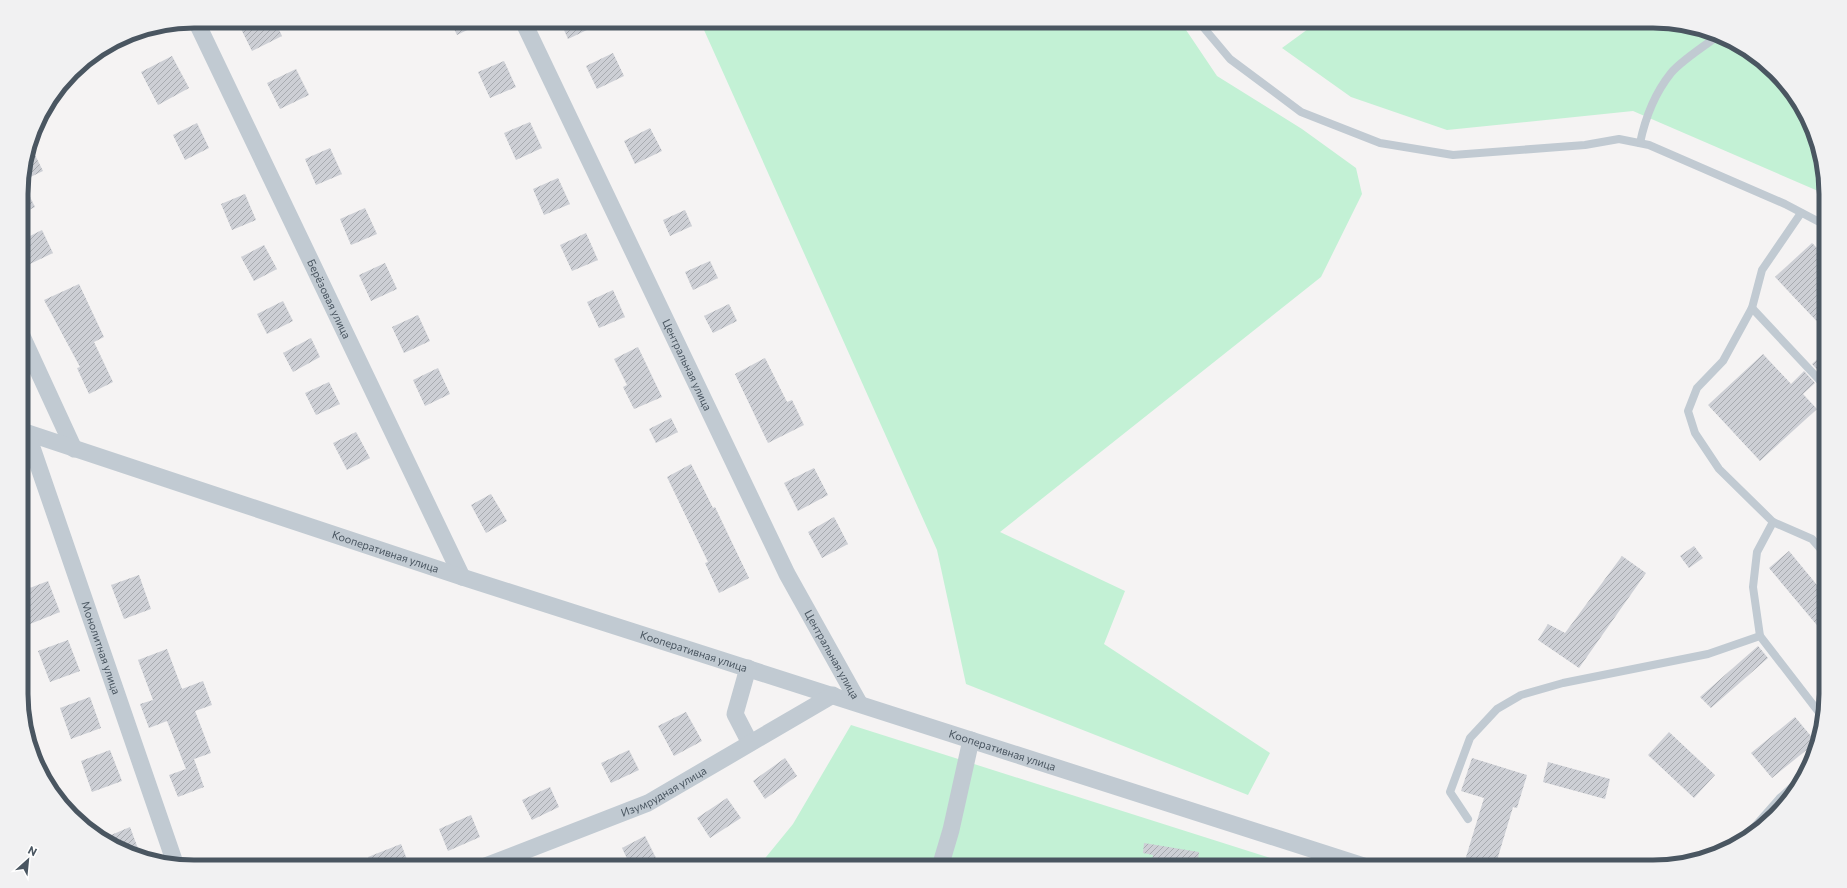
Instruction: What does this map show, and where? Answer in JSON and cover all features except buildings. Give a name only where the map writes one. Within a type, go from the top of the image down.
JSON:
[{"type":"street","name":"Берёзовая улица","points":[[199,28],[462,577]]},
{"type":"street","name":"Центральная улица","points":[[526,28],[787,574],[859,704]]},
{"type":"street","points":[[28,349],[74,449]]},
{"type":"street","name":"Кооперативная улица","points":[[28,433],[462,577],[1345,860]]},
{"type":"street","name":"Монолитная улица","points":[[28,441],[174,859]]},
{"type":"street","points":[[748,668],[734,714],[750,743]]},
{"type":"street","name":"Изумрудная улица","points":[[501,860],[648,803],[832,695]]},
{"type":"street","points":[[942,860],[951,830],[971,740]]},
{"type":"lane","points":[[1204,28],[1230,60],[1301,112],[1380,143],[1454,155],[1585,145],[1619,140],[1649,145],[1785,204],[1819,222]]},
{"type":"lane","points":[[1640,144],[1644,126],[1659,91],[1672,72],[1713,40]]},
{"type":"lane","points":[[1801,213],[1762,270],[1752,308],[1723,361],[1697,388],[1688,411],[1695,433],[1719,469],[1773,522],[1812,539],[1819,547]]},
{"type":"lane","points":[[1752,308],[1819,380]]},
{"type":"lane","points":[[1773,522],[1757,552],[1753,587],[1760,636],[1818,712]]},
{"type":"lane","points":[[1468,820],[1450,792],[1470,738],[1497,709],[1521,695],[1563,683],[1708,654],[1760,636]]},
{"type":"lane","points":[[1760,821],[1788,791]]},
{"type":"green space","points":[[703,28],[1185,28],[1217,76],[1302,129],[1356,168],[1362,194],[1321,277],[1000,532],[1125,591],[1104,644],[1270,753],[1248,795],[966,684],[937,550]]},
{"type":"green space","points":[[1309,28],[1663,28],[1685,31],[1706,37],[1736,50],[1762,69],[1785,93],[1797,111],[1810,141],[1818,173],[1819,191],[1633,111],[1447,130],[1351,97],[1282,48]]},
{"type":"green space","points":[[851,725],[1277,860],[764,860],[793,824]]}]
